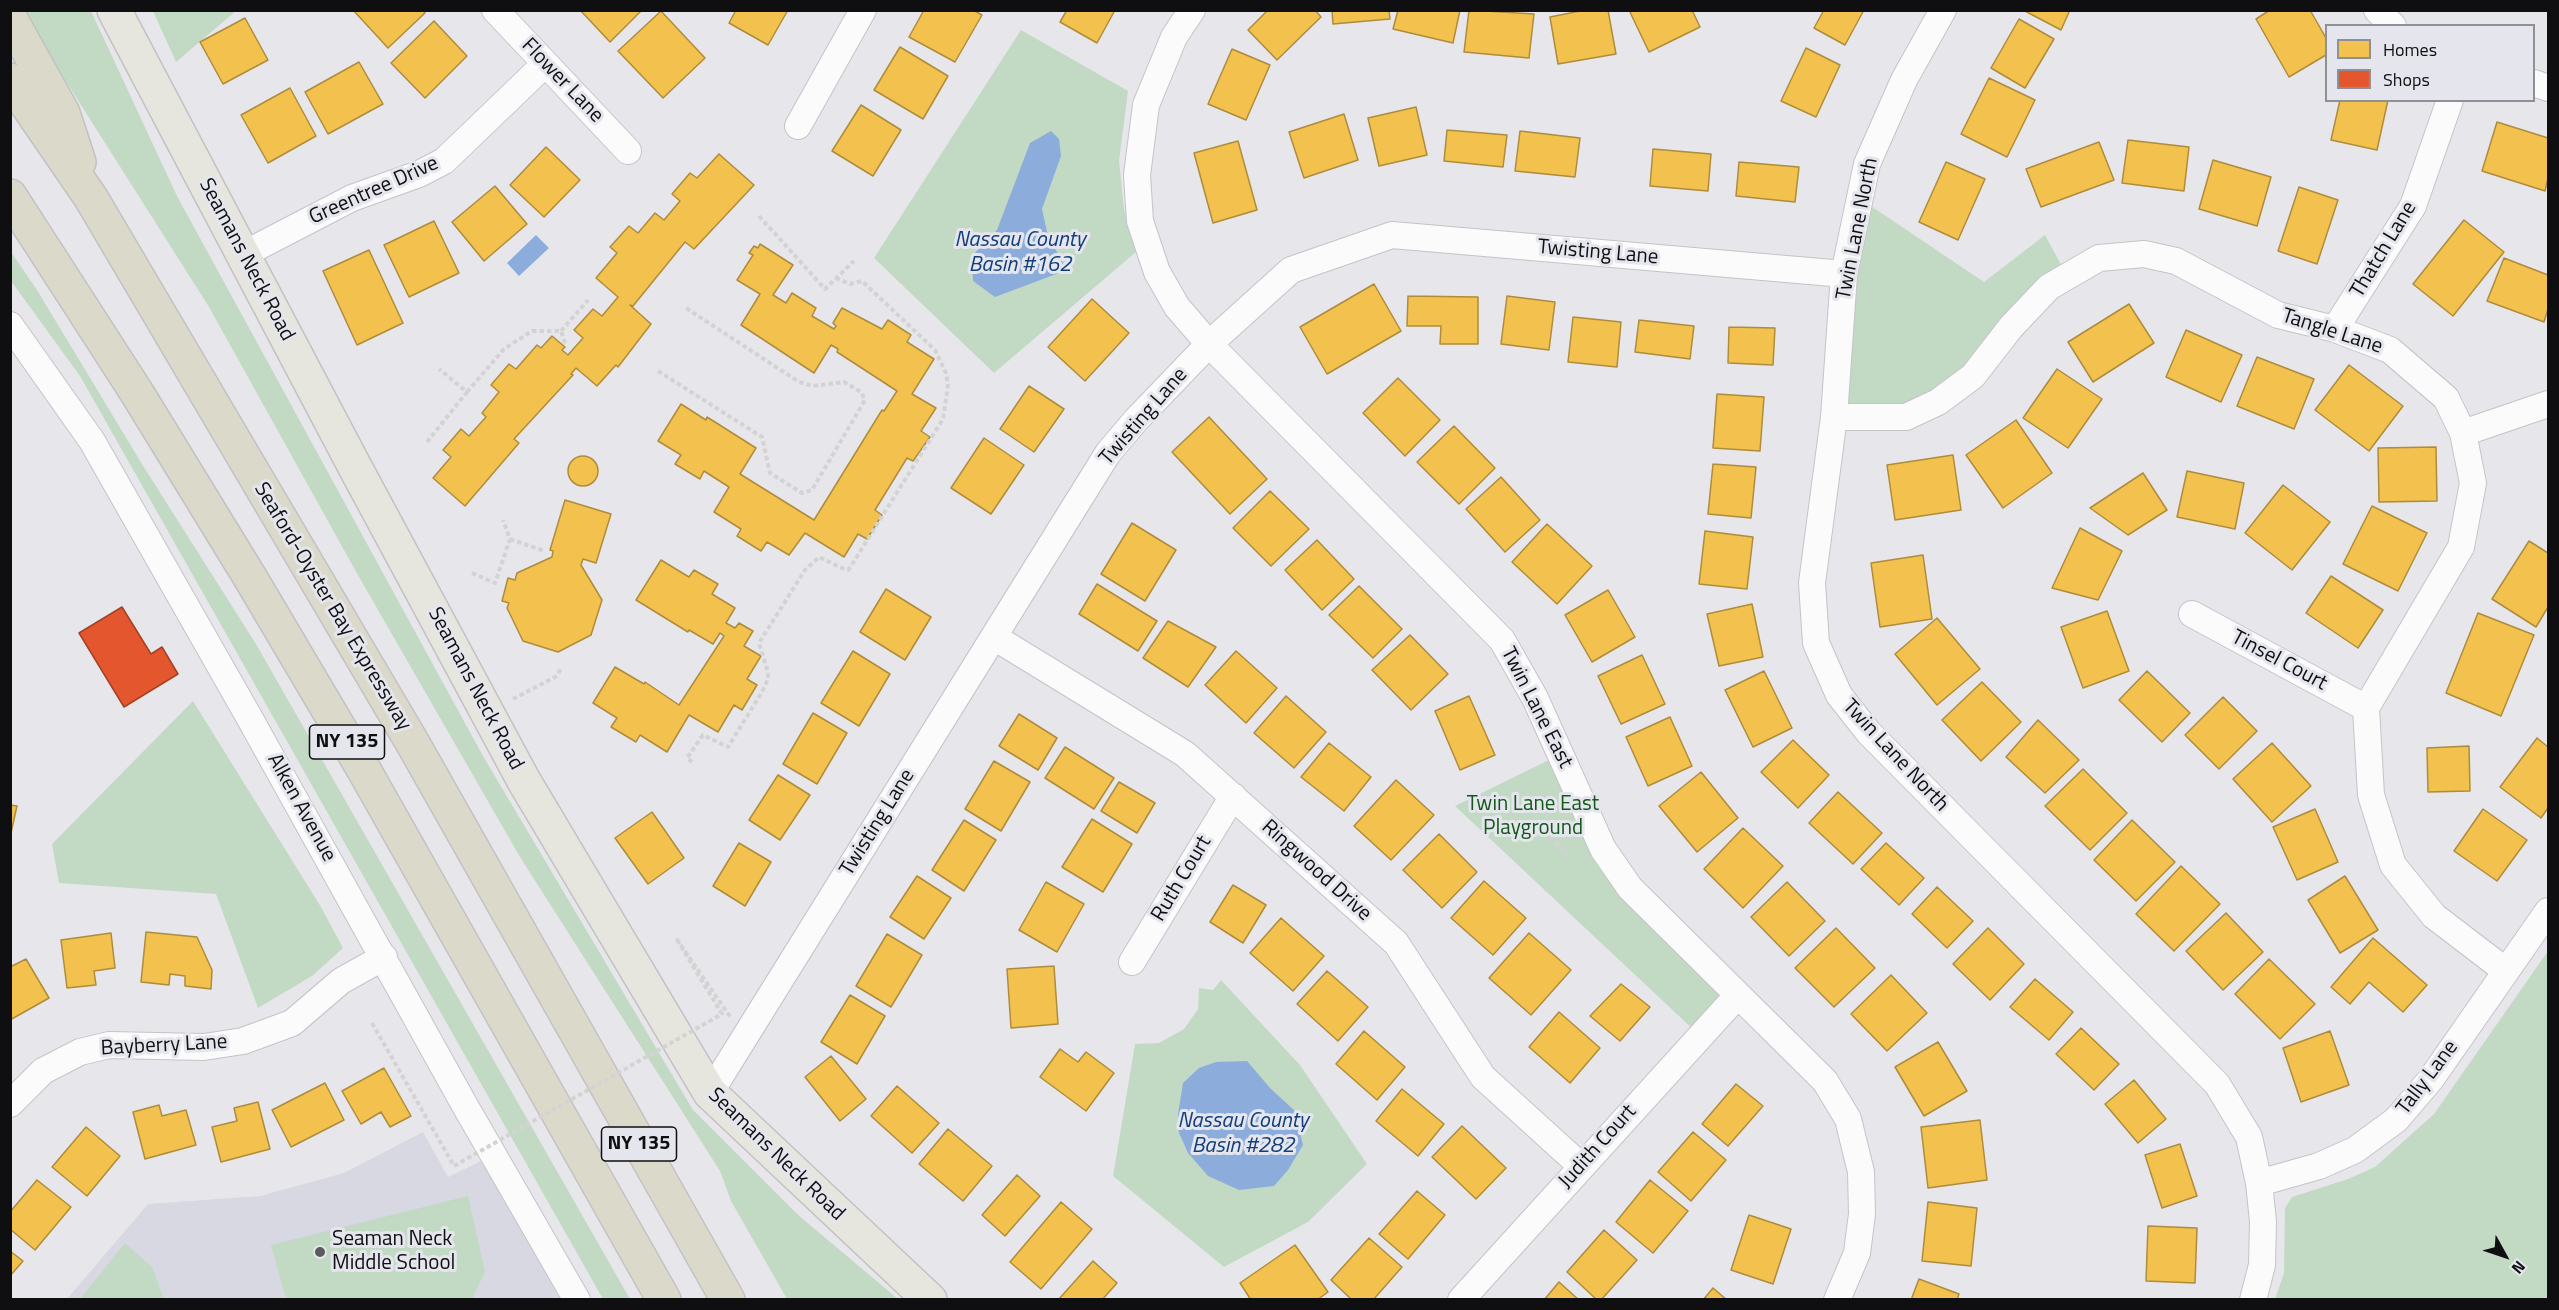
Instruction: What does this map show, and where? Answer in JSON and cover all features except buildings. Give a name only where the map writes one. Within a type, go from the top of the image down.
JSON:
[{"type":"highway","points":[[10,18],[63,113],[91,198]]},
{"type":"highway","name":"Seaford-Oyster Bay Expressway","points":[[10,80],[91,198],[412,742],[728,1299]]},
{"type":"highway","name":"NY 135","points":[[10,196],[251,579],[364,770],[664,1299]]},
{"type":"main road","name":"Seamans Neck Road","points":[[114,10],[356,469],[524,781],[710,1093],[930,1299]]},
{"type":"street","name":"Flower Lane","points":[[495,10],[628,151]]},
{"type":"street","points":[[798,126],[863,10]]},
{"type":"street","name":"Twin Lane East","points":[[1192,10],[1174,37],[1146,105],[1137,175],[1140,221],[1157,272],[1177,307],[1209,344],[1502,640],[1535,698],[1603,849],[1630,888],[1825,1081],[1848,1119],[1861,1172],[1862,1214],[1857,1253],[1844,1288],[1837,1299]]},
{"type":"street","name":"Twin Lane North","points":[[1943,10],[1904,80],[1867,164],[1844,274],[1834,417],[1812,583],[1816,643],[1839,695],[1869,733],[2217,1084],[2249,1137],[2259,1183],[2263,1221],[2262,1265],[2253,1299]]},
{"type":"street","points":[[2377,10],[2391,24]]},
{"type":"street","name":"Greentree Drive","points":[[244,254],[352,198],[419,174],[444,161],[545,64]]},
{"type":"street","name":"Thatch Lane","points":[[2336,329],[2413,206],[2449,102]]},
{"type":"street","name":"Twisting Lane","points":[[710,1093],[1108,453],[1136,420],[1209,344],[1291,270],[1392,235],[1844,274]]},
{"type":"street","name":"Tangle Lane","points":[[1834,417],[1906,417],[1938,402],[1973,376],[2011,327],[2049,287],[2099,258],[2144,254],[2175,261],[2278,315],[2336,329],[2390,350],[2446,399],[2463,433],[2473,483],[2461,547],[2366,708]]},
{"type":"street","name":"Alken Avenue","points":[[10,326],[92,441],[384,957],[464,1104],[577,1299]]},
{"type":"street","points":[[2463,433],[2548,404]]},
{"type":"street","name":"Tinsel Court","points":[[2192,614],[2366,708]]},
{"type":"street","name":"Ringwood Drive","points":[[994,637],[1185,754],[1233,796],[1396,943],[1483,1077],[1581,1166]]},
{"type":"street","points":[[2366,708],[2371,795],[2393,865],[2434,916],[2505,971]]},
{"type":"street","name":"Ruth Court","points":[[1132,962],[1233,796]]},
{"type":"street","name":"Tally Lane","points":[[2259,1183],[2319,1167],[2355,1150],[2396,1120],[2431,1079],[2548,911]]},
{"type":"street","name":"Bayberry Lane","points":[[10,1104],[43,1071],[80,1052],[110,1045],[204,1047],[243,1041],[292,1023],[341,981],[384,957]]},
{"type":"street","name":"Judith Court","points":[[1461,1299],[1737,996]]},
{"type":"path","points":[[759,216],[825,289],[854,261]]},
{"type":"path","points":[[692,762],[687,758],[703,735],[728,747],[762,692],[768,679],[768,672],[759,643],[805,570],[819,557],[848,570],[943,419],[948,386],[946,373],[935,350],[862,281],[850,284],[836,278]]},
{"type":"path","points":[[427,442],[492,361],[519,338],[532,331],[561,331],[588,300]]},
{"type":"path","points":[[658,371],[762,437],[770,473],[802,493],[812,490],[865,400],[861,392],[844,382],[808,386],[799,382],[686,308]]},
{"type":"path","points":[[561,331],[566,343]]},
{"type":"path","points":[[439,369],[467,392]]},
{"type":"path","points":[[472,573],[495,583],[510,539],[503,520]]},
{"type":"path","points":[[510,539],[544,551]]},
{"type":"path","points":[[509,701],[556,676],[561,668]]},
{"type":"path","points":[[1544,832],[1568,856]]},
{"type":"path","points":[[372,1023],[454,1166],[722,1014],[676,938],[731,1018]]},
{"type":"shaded area","name":"Seaman Neck Middle School","points":[[423,1132],[448,1177],[483,1160],[560,1299],[66,1300],[148,1204],[260,1196],[344,1173]]},
{"type":"green space","points":[[26,11],[91,11],[177,196],[483,756],[693,1110],[797,1214],[898,1299],[787,1299],[731,1201],[720,1171],[520,857],[359,577],[209,307],[60,72]]},
{"type":"green space","points":[[153,11],[236,11],[176,62]]},
{"type":"green space","points":[[1021,30],[1128,91],[1119,161],[1124,209],[1136,252],[994,373],[874,258]]},
{"type":"green space","points":[[1862,200],[1984,282],[2045,235],[2065,272],[1936,400],[1836,416]]},
{"type":"green space","points":[[11,252],[37,290],[142,464],[256,644],[630,1299],[603,1299],[80,376],[11,281]]},
{"type":"green space","points":[[193,701],[321,907],[343,948],[312,976],[258,1008],[216,894],[59,883],[52,844]]},
{"type":"green space","name":"Twin Lane East Playground","points":[[1555,757],[1594,846],[1729,996],[1696,1032],[1455,806]]},
{"type":"green space","points":[[2548,951],[2548,1299],[2275,1299],[2284,1273],[2285,1208],[2292,1197],[2348,1179],[2375,1167],[2434,1114]]},
{"type":"green space","points":[[1221,980],[1300,1065],[1367,1164],[1308,1222],[1224,1267],[1113,1176],[1135,1044],[1159,1043],[1184,1029],[1198,1009],[1199,988],[1213,990]]},
{"type":"green space","points":[[468,1196],[485,1272],[472,1299],[286,1299],[271,1245]]},
{"type":"green space","points":[[125,1243],[152,1267],[164,1299],[80,1299]]},
{"type":"water","name":"Nassau County Basin #162","points":[[1051,131],[1059,139],[1061,156],[1042,209],[1048,236],[1067,270],[995,297],[973,281],[972,256],[997,230],[1030,143]]},
{"type":"water","points":[[536,235],[549,248],[519,276],[507,263]]},
{"type":"water","name":"Nassau County Basin #282","points":[[1247,1061],[1270,1088],[1295,1111],[1303,1145],[1288,1170],[1274,1186],[1239,1190],[1208,1176],[1188,1153],[1179,1133],[1178,1114],[1183,1083],[1199,1068],[1216,1062]]},
{"type":"place","name":"Seaman Neck Middle School","points":[[320,1252]]}]
